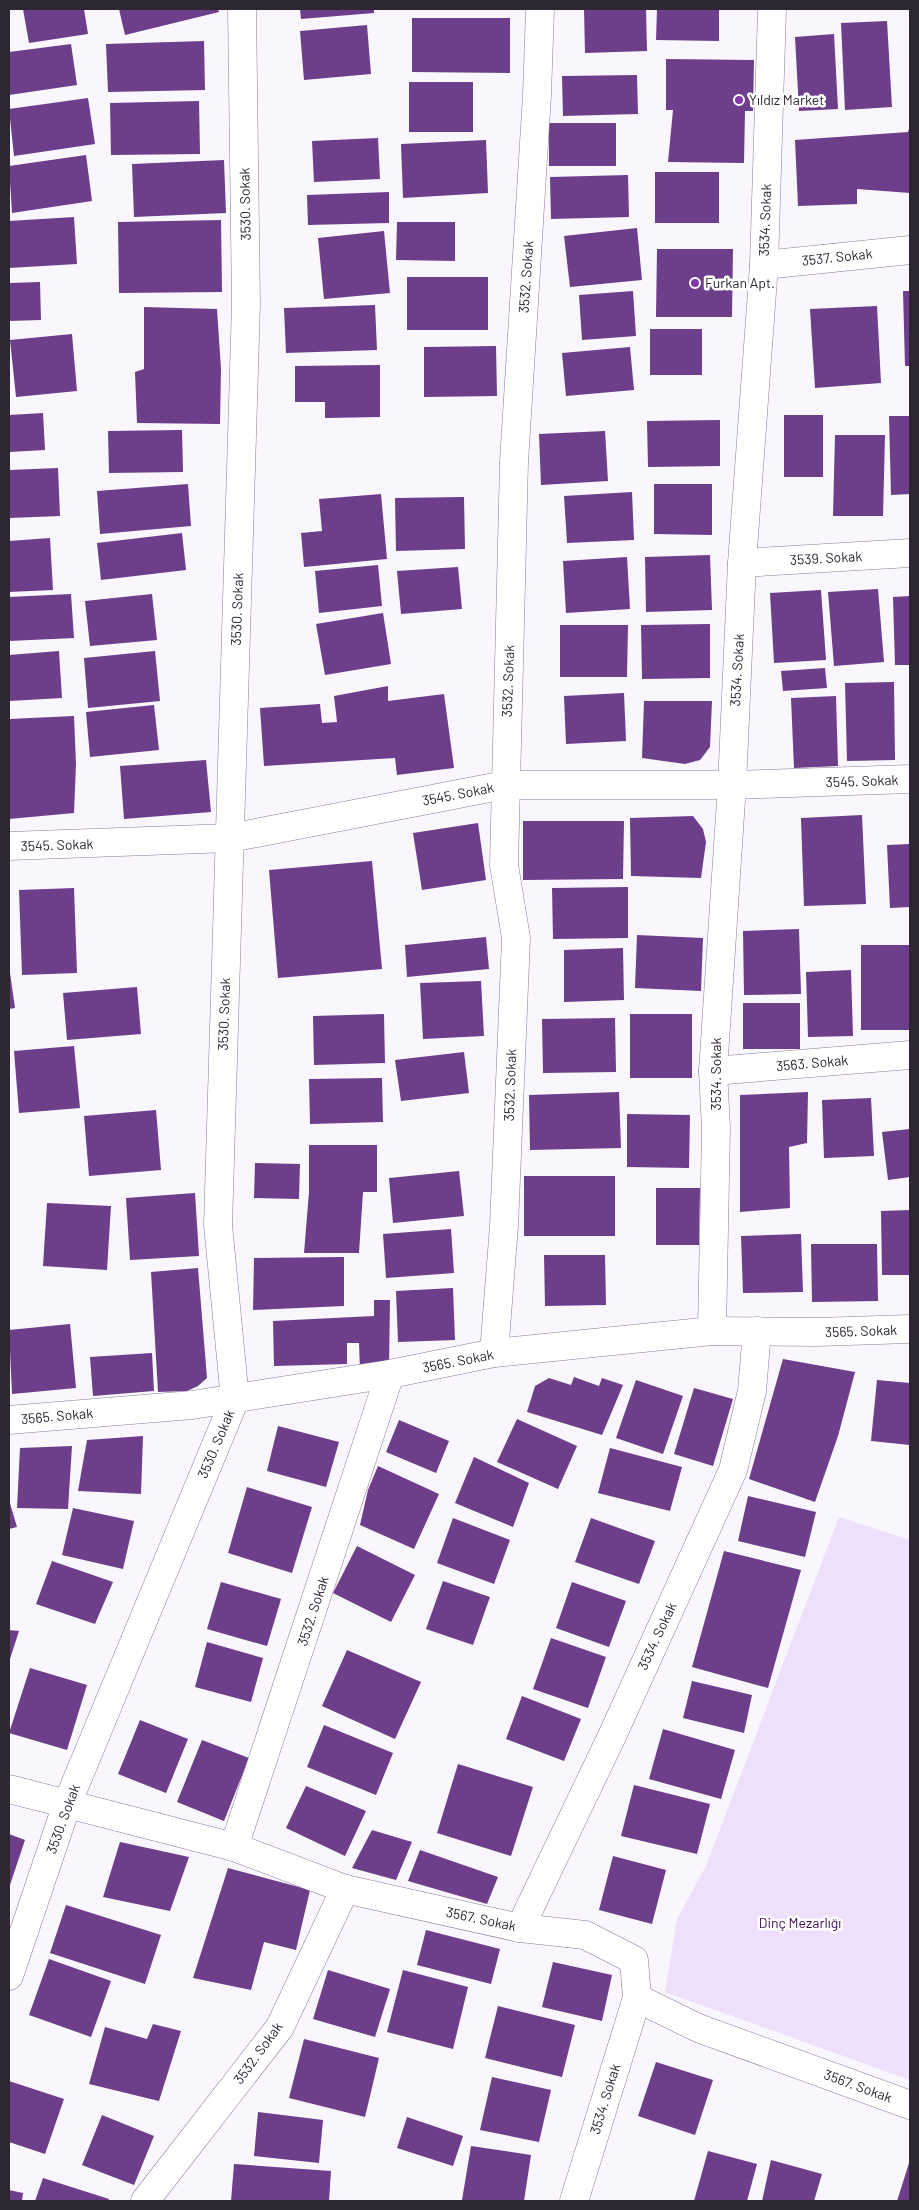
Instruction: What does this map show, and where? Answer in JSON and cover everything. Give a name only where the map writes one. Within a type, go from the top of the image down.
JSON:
[{"type":"street","name":"3530. Sokak","points":[[9,1976],[67,1804],[235,1399],[218,1225],[246,304],[242,9]]},
{"type":"street","name":"3532. Sokak","points":[[494,1353],[504,1226],[516,938],[504,865],[514,462],[537,95],[540,9]]},
{"type":"street","name":"3534. Sokak","points":[[712,1331],[716,1128],[713,1071],[732,785],[742,563],[764,264],[772,9]]},
{"type":"street","name":"3537. Sokak","points":[[764,264],[910,250]]},
{"type":"street","name":"3539. Sokak","points":[[742,563],[910,553]]},
{"type":"street","name":"3545. Sokak","points":[[9,846],[230,838],[505,785],[732,785],[910,779]]},
{"type":"street","name":"3563. Sokak","points":[[713,1071],[910,1055]]},
{"type":"street","name":"3565. Sokak","points":[[9,1420],[192,1405],[390,1374],[494,1353],[712,1331],[817,1332],[910,1328]]},
{"type":"street","name":"3534. Sokak","points":[[520,1928],[612,1736],[733,1470],[752,1391],[757,1331]]},
{"type":"street","name":"3532. Sokak","points":[[234,1847],[390,1374]]},
{"type":"street","name":"3567. Sokak","points":[[9,1789],[234,1847],[345,1889],[520,1928],[585,1935],[634,1960],[637,1998],[698,2028],[910,2105]]},
{"type":"street","name":"3532. Sokak","points":[[145,2201],[280,2027],[345,1889]]},
{"type":"street","name":"3534. Sokak","points":[[574,2201],[637,1998]]},
{"type":"green space","name":"Dinç Mezarlığı","points":[[839,1517],[910,1540],[910,2080],[665,1992],[677,1919],[706,1866]]},
{"type":"building","points":[[23,9],[84,9],[88,34],[29,43]]},
{"type":"building","points":[[119,9],[218,9],[219,12],[125,35]]},
{"type":"building","points":[[300,9],[374,9],[374,13],[301,19]]},
{"type":"building","points":[[584,9],[646,9],[647,51],[585,53]]},
{"type":"building","points":[[657,9],[719,9],[719,41],[656,40]]},
{"type":"building","points":[[412,18],[510,18],[510,73],[412,72]]},
{"type":"building","points":[[887,21],[892,107],[845,110],[841,23]]},
{"type":"building","points":[[367,25],[371,74],[304,80],[300,31]]},
{"type":"building","points":[[834,34],[838,109],[799,111],[795,37]]},
{"type":"building","points":[[204,41],[205,90],[108,92],[106,44]]},
{"type":"building","points":[[71,44],[77,85],[9,95],[9,52]]},
{"type":"building","points":[[666,59],[754,60],[753,111],[745,111],[744,163],[668,162],[673,110],[666,110]]},
{"type":"building","points":[[637,75],[638,114],[563,116],[562,76]]},
{"type":"building","points":[[409,82],[473,82],[473,132],[409,132]]},
{"type":"building","points":[[88,98],[95,144],[14,156],[9,109]]},
{"type":"building","points":[[199,101],[200,154],[111,155],[110,103]]},
{"type":"building","points":[[549,123],[616,123],[616,166],[549,166]]},
{"type":"building","points":[[910,125],[910,193],[857,189],[857,204],[798,206],[795,140],[908,132]]},
{"type":"building","points":[[378,138],[380,179],[314,182],[312,141]]},
{"type":"building","points":[[486,140],[488,193],[403,198],[401,144]]},
{"type":"building","points":[[86,155],[92,201],[12,213],[9,166]]},
{"type":"building","points":[[224,160],[226,213],[134,217],[132,164]]},
{"type":"building","points":[[655,172],[719,172],[719,223],[655,223]]},
{"type":"building","points":[[628,175],[629,217],[551,219],[550,177]]},
{"type":"building","points":[[389,192],[389,223],[308,225],[307,195]]},
{"type":"building","points":[[74,217],[77,264],[9,268],[9,221]]},
{"type":"building","points":[[221,220],[222,292],[119,293],[118,222]]},
{"type":"building","points":[[397,222],[455,222],[455,261],[396,260]]},
{"type":"building","points":[[637,228],[642,280],[570,287],[564,236]]},
{"type":"building","points":[[384,231],[390,293],[324,299],[318,238]]},
{"type":"building","name":"Furkan Apt.","points":[[657,249],[733,249],[732,317],[656,317]]},
{"type":"building","points":[[407,277],[488,277],[488,330],[407,330]]},
{"type":"building","points":[[40,282],[41,320],[9,321],[9,283]]},
{"type":"building","points":[[633,291],[636,336],[582,340],[579,295]]},
{"type":"building","points":[[903,291],[910,291],[910,366],[905,366]]},
{"type":"building","points":[[375,305],[377,350],[286,353],[284,308]]},
{"type":"building","points":[[877,306],[881,383],[815,388],[810,309]]},
{"type":"building","points":[[144,307],[217,309],[221,369],[220,424],[137,423],[135,372],[144,369]]},
{"type":"building","points":[[650,329],[702,329],[702,375],[650,375]]},
{"type":"building","points":[[72,334],[77,391],[16,397],[10,340]]},
{"type":"building","points":[[496,346],[497,396],[424,397],[424,347]]},
{"type":"building","points":[[630,347],[634,390],[566,396],[562,353]]},
{"type":"building","points":[[380,365],[380,417],[325,418],[325,402],[295,402],[295,366]]},
{"type":"building","points":[[43,413],[45,450],[9,452],[9,415]]},
{"type":"building","points":[[784,415],[823,415],[823,477],[784,477]]},
{"type":"building","points":[[889,416],[910,416],[910,494],[891,495]]},
{"type":"building","points":[[720,420],[720,466],[648,467],[647,421]]},
{"type":"building","points":[[182,430],[183,472],[109,473],[108,431]]},
{"type":"building","points":[[605,431],[608,481],[541,485],[539,434]]},
{"type":"building","points":[[835,435],[885,435],[883,516],[833,516]]},
{"type":"building","points":[[58,468],[60,516],[9,518],[9,470]]},
{"type":"building","points":[[188,484],[191,526],[100,534],[97,491]]},
{"type":"building","points":[[654,484],[712,484],[712,535],[654,534]]},
{"type":"building","points":[[632,492],[634,540],[567,543],[564,496]]},
{"type":"building","points":[[381,494],[387,559],[304,567],[301,533],[322,531],[319,499]]},
{"type":"building","points":[[464,497],[465,549],[396,551],[395,498]]},
{"type":"building","points":[[182,533],[186,570],[101,580],[97,543]]},
{"type":"building","points":[[50,538],[53,590],[9,592],[9,541]]},
{"type":"building","points":[[710,555],[712,610],[646,612],[645,557]]},
{"type":"building","points":[[627,557],[630,609],[566,613],[563,561]]},
{"type":"building","points":[[378,565],[382,606],[319,613],[315,571]]},
{"type":"building","points":[[458,567],[462,609],[401,614],[397,571]]},
{"type":"building","points":[[878,589],[884,662],[834,666],[828,592]]},
{"type":"building","points":[[821,590],[826,660],[774,663],[770,593]]},
{"type":"building","points":[[71,594],[74,638],[9,641],[9,597]]},
{"type":"building","points":[[152,594],[157,640],[90,646],[85,601]]},
{"type":"building","points":[[910,596],[910,665],[895,665],[893,597]]},
{"type":"building","points":[[383,613],[391,664],[325,675],[316,624]]},
{"type":"building","points":[[710,624],[710,678],[642,679],[641,625]]},
{"type":"building","points":[[560,625],[628,625],[627,677],[560,677]]},
{"type":"building","points":[[59,651],[62,698],[9,701],[9,655]]},
{"type":"building","points":[[155,651],[160,701],[88,708],[84,658]]},
{"type":"building","points":[[825,668],[827,688],[783,691],[781,671]]},
{"type":"building","points":[[894,682],[895,760],[847,761],[845,683]]},
{"type":"building","points":[[388,686],[388,701],[444,694],[454,768],[397,775],[395,758],[264,766],[260,708],[320,704],[322,723],[337,722],[334,696]]},
{"type":"building","points":[[624,693],[626,741],[566,744],[564,696]]},
{"type":"building","points":[[836,696],[838,766],[794,768],[791,698]]},
{"type":"building","points":[[644,701],[712,701],[710,747],[700,760],[685,764],[642,758]]},
{"type":"building","points":[[154,705],[159,750],[90,757],[86,712]]},
{"type":"building","points":[[74,716],[76,764],[74,813],[9,819],[9,719]]},
{"type":"building","points":[[206,760],[211,812],[124,819],[120,766]]},
{"type":"building","points":[[862,815],[866,904],[804,906],[801,818]]},
{"type":"building","points":[[693,816],[703,829],[706,842],[701,878],[631,876],[630,818]]},
{"type":"building","points":[[523,821],[624,821],[623,879],[523,880]]},
{"type":"building","points":[[478,823],[486,880],[422,890],[413,833]]},
{"type":"building","points":[[910,844],[910,907],[890,908],[887,845]]},
{"type":"building","points":[[372,861],[382,969],[278,978],[269,870]]},
{"type":"building","points":[[628,887],[628,938],[553,939],[552,888]]},
{"type":"building","points":[[74,888],[77,973],[22,975],[19,890]]},
{"type":"building","points":[[799,929],[801,994],[744,995],[743,931]]},
{"type":"building","points":[[637,935],[703,938],[701,991],[635,988]]},
{"type":"building","points":[[486,937],[489,969],[407,977],[405,945]]},
{"type":"building","points":[[861,945],[910,945],[909,1030],[861,1030]]},
{"type":"building","points":[[623,948],[624,1000],[564,1002],[564,950]]},
{"type":"building","points":[[9,966],[15,1008],[9,1009]]},
{"type":"building","points":[[851,970],[853,1036],[808,1037],[806,972]]},
{"type":"building","points":[[481,981],[484,1036],[423,1039],[420,983]]},
{"type":"building","points":[[137,987],[141,1034],[67,1040],[63,993]]},
{"type":"building","points":[[743,1003],[800,1003],[800,1049],[743,1049]]},
{"type":"building","points":[[384,1014],[385,1063],[314,1065],[313,1016]]},
{"type":"building","points":[[630,1014],[692,1014],[692,1078],[630,1078]]},
{"type":"building","points":[[615,1018],[616,1072],[543,1073],[542,1019]]},
{"type":"building","points":[[74,1046],[80,1108],[19,1113],[14,1051]]},
{"type":"building","points":[[464,1052],[469,1093],[401,1101],[395,1060]]},
{"type":"building","points":[[382,1078],[383,1122],[310,1124],[309,1079]]},
{"type":"building","points":[[619,1092],[621,1148],[530,1150],[529,1095]]},
{"type":"building","points":[[808,1092],[807,1143],[789,1147],[790,1208],[740,1212],[740,1095]]},
{"type":"building","points":[[871,1098],[874,1156],[824,1158],[822,1100]]},
{"type":"building","points":[[156,1110],[161,1170],[89,1176],[84,1116]]},
{"type":"building","points":[[627,1114],[690,1115],[689,1168],[627,1167]]},
{"type":"building","points":[[910,1129],[910,1177],[888,1180],[882,1132]]},
{"type":"building","points":[[309,1145],[377,1145],[377,1192],[363,1192],[359,1253],[304,1253],[309,1192]]},
{"type":"building","points":[[255,1163],[300,1164],[299,1199],[254,1198]]},
{"type":"building","points":[[459,1171],[464,1216],[393,1223],[389,1178]]},
{"type":"building","points":[[524,1176],[615,1176],[615,1236],[524,1236]]},
{"type":"building","points":[[656,1188],[700,1188],[699,1245],[656,1245]]},
{"type":"building","points":[[195,1193],[199,1256],[130,1260],[126,1198]]},
{"type":"building","points":[[47,1203],[111,1206],[107,1270],[43,1266]]},
{"type":"building","points":[[910,1210],[910,1275],[882,1275],[881,1211]]},
{"type":"building","points":[[451,1229],[454,1273],[386,1278],[383,1234]]},
{"type":"building","points":[[801,1234],[803,1292],[743,1293],[741,1236]]},
{"type":"building","points":[[811,1244],[877,1244],[878,1301],[812,1302]]},
{"type":"building","points":[[544,1255],[605,1255],[606,1305],[545,1306]]},
{"type":"building","points":[[344,1257],[344,1306],[253,1310],[254,1258]]},
{"type":"building","points":[[198,1268],[207,1378],[198,1386],[187,1391],[158,1392],[151,1272]]},
{"type":"building","points":[[453,1288],[455,1340],[398,1342],[396,1291]]},
{"type":"building","points":[[374,1300],[390,1300],[389,1367],[360,1370],[359,1343],[347,1343],[347,1364],[274,1366],[273,1321],[374,1316]]},
{"type":"building","points":[[70,1324],[76,1388],[12,1394],[9,1330]]},
{"type":"building","points":[[152,1353],[154,1391],[93,1396],[90,1357]]},
{"type":"building","points":[[783,1359],[855,1372],[838,1436],[815,1502],[749,1479]]},
{"type":"building","points":[[574,1377],[599,1386],[602,1378],[623,1385],[602,1435],[527,1412],[535,1386],[549,1378],[571,1385]]},
{"type":"building","points":[[636,1380],[683,1396],[663,1454],[616,1438]]},
{"type":"building","points":[[877,1380],[910,1383],[910,1445],[871,1441]]},
{"type":"building","points":[[694,1388],[733,1399],[713,1466],[674,1454]]},
{"type":"building","points":[[517,1419],[577,1446],[558,1489],[497,1462]]},
{"type":"building","points":[[399,1420],[449,1441],[436,1473],[386,1452]]},
{"type":"building","points":[[278,1426],[339,1442],[326,1487],[267,1471]]},
{"type":"building","points":[[143,1436],[141,1494],[78,1491],[87,1440]]},
{"type":"building","points":[[72,1446],[68,1509],[17,1508],[20,1448]]},
{"type":"building","points":[[610,1448],[682,1467],[670,1511],[598,1493]]},
{"type":"building","points":[[474,1457],[529,1483],[513,1527],[455,1503]]},
{"type":"building","points":[[378,1466],[439,1494],[414,1549],[360,1525],[368,1490]]},
{"type":"building","points":[[247,1487],[312,1507],[292,1573],[228,1553]]},
{"type":"building","points":[[748,1496],[816,1512],[805,1557],[738,1541]]},
{"type":"building","points":[[9,1500],[17,1527],[9,1529]]},
{"type":"building","points":[[73,1508],[134,1521],[123,1569],[62,1555]]},
{"type":"building","points":[[453,1518],[510,1540],[494,1584],[437,1563]]},
{"type":"building","points":[[591,1518],[655,1541],[639,1584],[575,1562]]},
{"type":"building","points":[[357,1546],[415,1575],[391,1622],[333,1593]]},
{"type":"building","points":[[724,1551],[801,1570],[768,1688],[692,1667]]},
{"type":"building","points":[[52,1561],[113,1582],[95,1624],[36,1604]]},
{"type":"building","points":[[443,1581],[490,1597],[473,1645],[426,1629]]},
{"type":"building","points":[[221,1582],[281,1599],[267,1646],[207,1629]]},
{"type":"building","points":[[572,1582],[626,1601],[609,1647],[556,1628]]},
{"type":"building","points":[[9,1630],[19,1631],[9,1662]]},
{"type":"building","points":[[551,1638],[606,1657],[588,1708],[533,1689]]},
{"type":"building","points":[[207,1642],[263,1658],[251,1702],[195,1687]]},
{"type":"building","points":[[347,1650],[421,1682],[395,1739],[322,1706]]},
{"type":"building","points":[[30,1668],[87,1685],[67,1750],[9,1733]]},
{"type":"building","points":[[692,1681],[752,1695],[744,1733],[683,1718]]},
{"type":"building","points":[[522,1696],[581,1719],[564,1761],[506,1739]]},
{"type":"building","points":[[140,1720],[188,1739],[166,1793],[118,1774]]},
{"type":"building","points":[[324,1725],[393,1753],[376,1795],[307,1767]]},
{"type":"building","points":[[663,1729],[735,1750],[721,1799],[649,1779]]},
{"type":"building","points":[[202,1740],[249,1758],[224,1821],[177,1802]]},
{"type":"building","points":[[458,1764],[533,1787],[511,1856],[437,1833]]},
{"type":"building","points":[[634,1785],[710,1804],[697,1854],[621,1836]]},
{"type":"building","points":[[306,1786],[366,1811],[345,1856],[286,1828]]},
{"type":"building","points":[[372,1830],[412,1842],[396,1880],[352,1868]]},
{"type":"building","points":[[9,1834],[25,1840],[9,1888]]},
{"type":"building","points":[[120,1842],[189,1857],[170,1911],[103,1897]]},
{"type":"building","points":[[420,1850],[498,1877],[487,1904],[408,1881]]},
{"type":"building","points":[[613,1856],[666,1870],[652,1924],[599,1910]]},
{"type":"building","points":[[228,1868],[310,1890],[296,1950],[264,1942],[251,1990],[193,1978]]},
{"type":"building","points":[[66,1905],[161,1935],[145,1984],[50,1953]]},
{"type":"building","points":[[426,1930],[500,1949],[491,1984],[417,1965]]},
{"type":"building","points":[[49,1959],[111,1981],[91,2037],[29,2015]]},
{"type":"building","points":[[553,1962],[612,1975],[602,2021],[542,2007]]},
{"type":"building","points":[[328,1970],[390,1989],[375,2037],[313,2019]]},
{"type":"building","points":[[403,1970],[468,1987],[453,2049],[387,2032]]},
{"type":"building","points":[[498,2006],[575,2025],[562,2077],[485,2058]]},
{"type":"building","points":[[153,2024],[181,2031],[159,2101],[89,2084],[105,2027],[147,2039]]},
{"type":"building","points":[[304,2039],[379,2058],[365,2117],[289,2098]]},
{"type":"building","points":[[656,2062],[713,2080],[695,2135],[638,2116]]},
{"type":"building","points":[[492,2077],[551,2090],[539,2142],[480,2130]]},
{"type":"building","points":[[9,2081],[64,2099],[45,2154],[9,2142]]},
{"type":"building","points":[[258,2112],[323,2120],[319,2163],[254,2156]]},
{"type":"building","points":[[102,2115],[154,2136],[134,2185],[82,2165]]},
{"type":"building","points":[[407,2117],[463,2136],[453,2166],[397,2148]]},
{"type":"building","points":[[471,2146],[531,2155],[524,2201],[462,2200]]},
{"type":"building","points":[[708,2151],[757,2164],[747,2201],[694,2201]]},
{"type":"building","points":[[771,2160],[822,2174],[814,2201],[762,2201]]},
{"type":"building","points":[[910,2160],[910,2201],[897,2201]]},
{"type":"building","points":[[234,2164],[331,2171],[329,2201],[231,2201]]},
{"type":"building","points":[[43,2178],[109,2199],[108,2201],[35,2201]]},
{"type":"building","points":[[9,2190],[23,2193],[22,2201],[9,2201]]},
{"type":"place","name":"Yıldız Market","points":[[739,100]]},
{"type":"place","name":"Furkan Apt.","points":[[695,283]]}]
